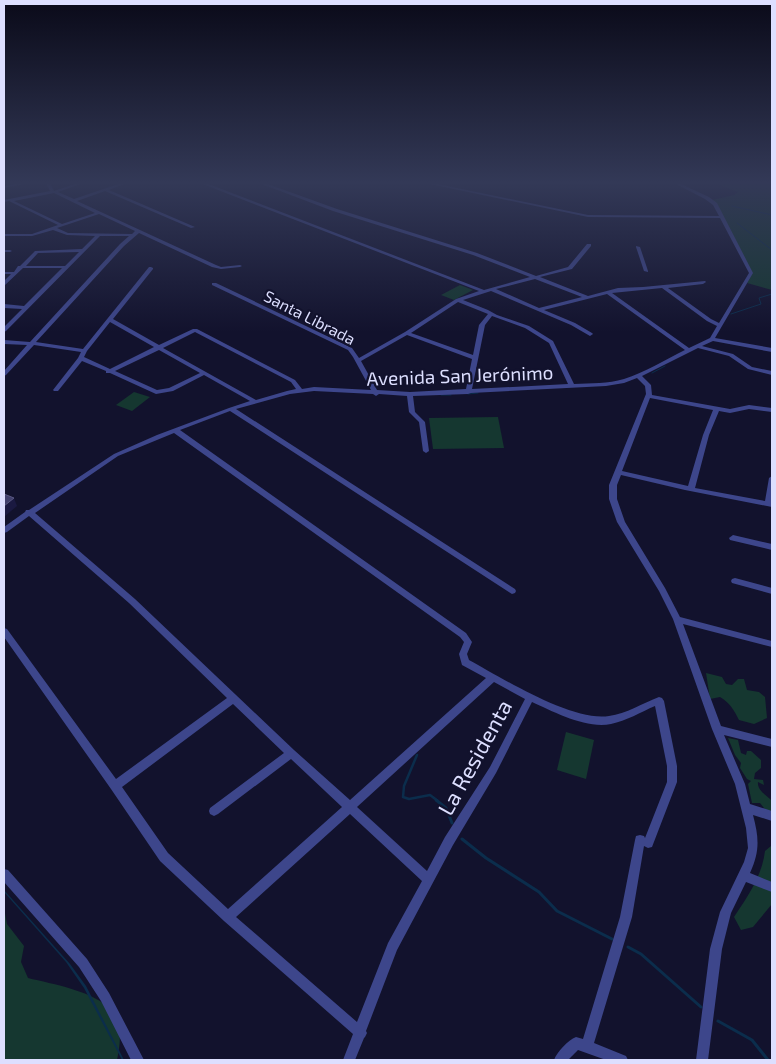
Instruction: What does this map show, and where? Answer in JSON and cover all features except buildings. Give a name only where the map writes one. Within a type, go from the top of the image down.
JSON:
[{"type":"street","points":[[4,235],[32,235],[39,233]]},
{"type":"street","points":[[64,233],[132,235]]},
{"type":"street","points":[[4,374],[136,233]]},
{"type":"street","points":[[142,233],[214,266],[221,268],[240,266]]},
{"type":"street","points":[[331,233],[482,291]]},
{"type":"street","points":[[407,233],[457,248],[588,296]]},
{"type":"street","name":"Avenida San Jerónimo","points":[[4,530],[100,463],[131,448],[232,409],[300,390],[376,394],[468,392],[616,383],[638,376],[712,339],[751,273],[730,233]]},
{"type":"street","points":[[4,330],[98,235]]},
{"type":"street","points":[[358,361],[407,333],[458,300],[482,291],[570,268],[589,245]]},
{"type":"street","points":[[638,247],[646,271]]},
{"type":"street","points":[[4,284],[36,252],[83,250]]},
{"type":"street","points":[[4,251],[10,251]]},
{"type":"street","points":[[20,267],[66,267]]},
{"type":"street","points":[[56,390],[81,358],[84,351],[150,268]]},
{"type":"street","points":[[4,273],[14,273]]},
{"type":"street","points":[[540,309],[607,292],[703,282]]},
{"type":"street","name":"Santa Librada","points":[[214,284],[350,349],[376,394]]},
{"type":"street","points":[[664,287],[711,322],[720,325]]},
{"type":"street","points":[[491,289],[540,309],[590,334]]},
{"type":"street","points":[[607,292],[689,351]]},
{"type":"street","points":[[458,300],[527,327],[553,345],[572,386]]},
{"type":"street","points":[[4,306],[26,308]]},
{"type":"street","points":[[468,392],[482,325],[491,314]]},
{"type":"street","points":[[110,320],[254,402]]},
{"type":"street","points":[[108,372],[195,330],[293,381],[300,390]]},
{"type":"street","points":[[407,333],[476,358]]},
{"type":"street","points":[[712,339],[772,350]]},
{"type":"street","points":[[4,342],[84,351]]},
{"type":"street","points":[[699,347],[731,356],[750,368],[772,373]]},
{"type":"street","points":[[81,358],[151,391],[162,392],[171,390],[202,374]]},
{"type":"street","points":[[638,376],[648,385],[648,396],[613,485],[612,492],[618,515],[677,619],[717,729],[740,784],[747,808],[753,848],[744,876],[726,912],[716,949],[702,1060]]},
{"type":"street","points":[[410,394],[412,412],[422,422],[426,451]]},
{"type":"street","points":[[648,396],[716,409],[734,411],[752,407],[772,410]]},
{"type":"street","points":[[232,409],[512,591]]},
{"type":"street","points":[[691,488],[706,435],[716,409]]},
{"type":"street","name":"La Residenta","points":[[175,430],[463,636],[468,642],[463,654],[465,662],[530,697],[493,770],[449,841],[392,947],[350,1060]]},
{"type":"street","points":[[618,472],[770,504],[772,478]]},
{"type":"street","points":[[29,512],[132,601],[291,753],[428,879]]},
{"type":"street","points":[[733,538],[772,548]]},
{"type":"street","points":[[735,581],[772,591]]},
{"type":"street","points":[[677,619],[772,644]]},
{"type":"street","points":[[4,632],[164,857],[228,917],[361,1034]]},
{"type":"street","points":[[228,917],[492,678]]},
{"type":"street","points":[[530,697],[556,709],[598,721],[611,720],[659,701],[672,766],[672,782],[644,841],[626,917],[587,1047]]},
{"type":"street","points":[[115,786],[234,698]]},
{"type":"street","points":[[717,729],[772,744]]},
{"type":"street","points":[[214,811],[291,753]]},
{"type":"street","points":[[747,808],[772,816]]},
{"type":"street","points":[[4,874],[83,964],[105,997],[138,1060]]},
{"type":"street","points":[[744,876],[772,887]]},
{"type":"street","points":[[560,1060],[576,1043],[622,1060]]},
{"type":"green space","points":[[730,233],[772,233],[772,290],[747,283],[752,273]]},
{"type":"green space","points":[[460,285],[473,290],[454,300],[441,295]]},
{"type":"green space","points":[[134,392],[150,397],[132,411],[116,405]]},
{"type":"green space","points":[[498,417],[504,448],[433,449],[429,418]]},
{"type":"green space","points":[[706,673],[722,677],[726,684],[732,685],[738,679],[744,679],[747,690],[759,692],[765,697],[767,718],[754,724],[739,720],[731,707],[723,699],[720,697],[710,699]]},
{"type":"green space","points":[[566,732],[594,740],[586,779],[557,770]]},
{"type":"green space","points":[[728,738],[738,740],[741,753],[746,755],[747,751],[751,751],[761,760],[761,768],[755,773],[754,779],[763,780],[764,785],[758,782],[758,785],[772,801],[772,818],[760,803],[752,803],[748,784],[751,781],[747,779],[740,768],[741,763],[735,755]]},
{"type":"green space","points":[[771,846],[772,904],[753,927],[741,930],[734,917],[758,877],[765,851]]},
{"type":"green space","points":[[4,908],[7,924],[24,946],[21,962],[28,978],[73,989],[96,999],[113,1012],[119,1029],[120,1042],[117,1060],[4,1060]]},
{"type":"water","points":[[4,890],[70,964],[86,986],[124,1060],[122,1060],[84,988],[66,962]]},
{"type":"waterway","points":[[750,233],[772,250]]},
{"type":"waterway","points":[[731,314],[761,304],[759,298],[772,294]]},
{"type":"waterway","points":[[652,373],[665,366]]},
{"type":"waterway","points":[[468,394],[478,393]]},
{"type":"waterway","points":[[441,395],[451,395]]},
{"type":"waterway","points":[[417,755],[404,786],[403,797],[409,799],[430,795],[438,801]]},
{"type":"waterway","points":[[436,800],[446,808],[452,823]]},
{"type":"waterway","points":[[462,839],[486,858],[539,892],[557,911],[612,939]]},
{"type":"waterway","points":[[628,947],[641,954],[701,1007]]},
{"type":"waterway","points":[[718,1021],[752,1040],[768,1060]]}]
